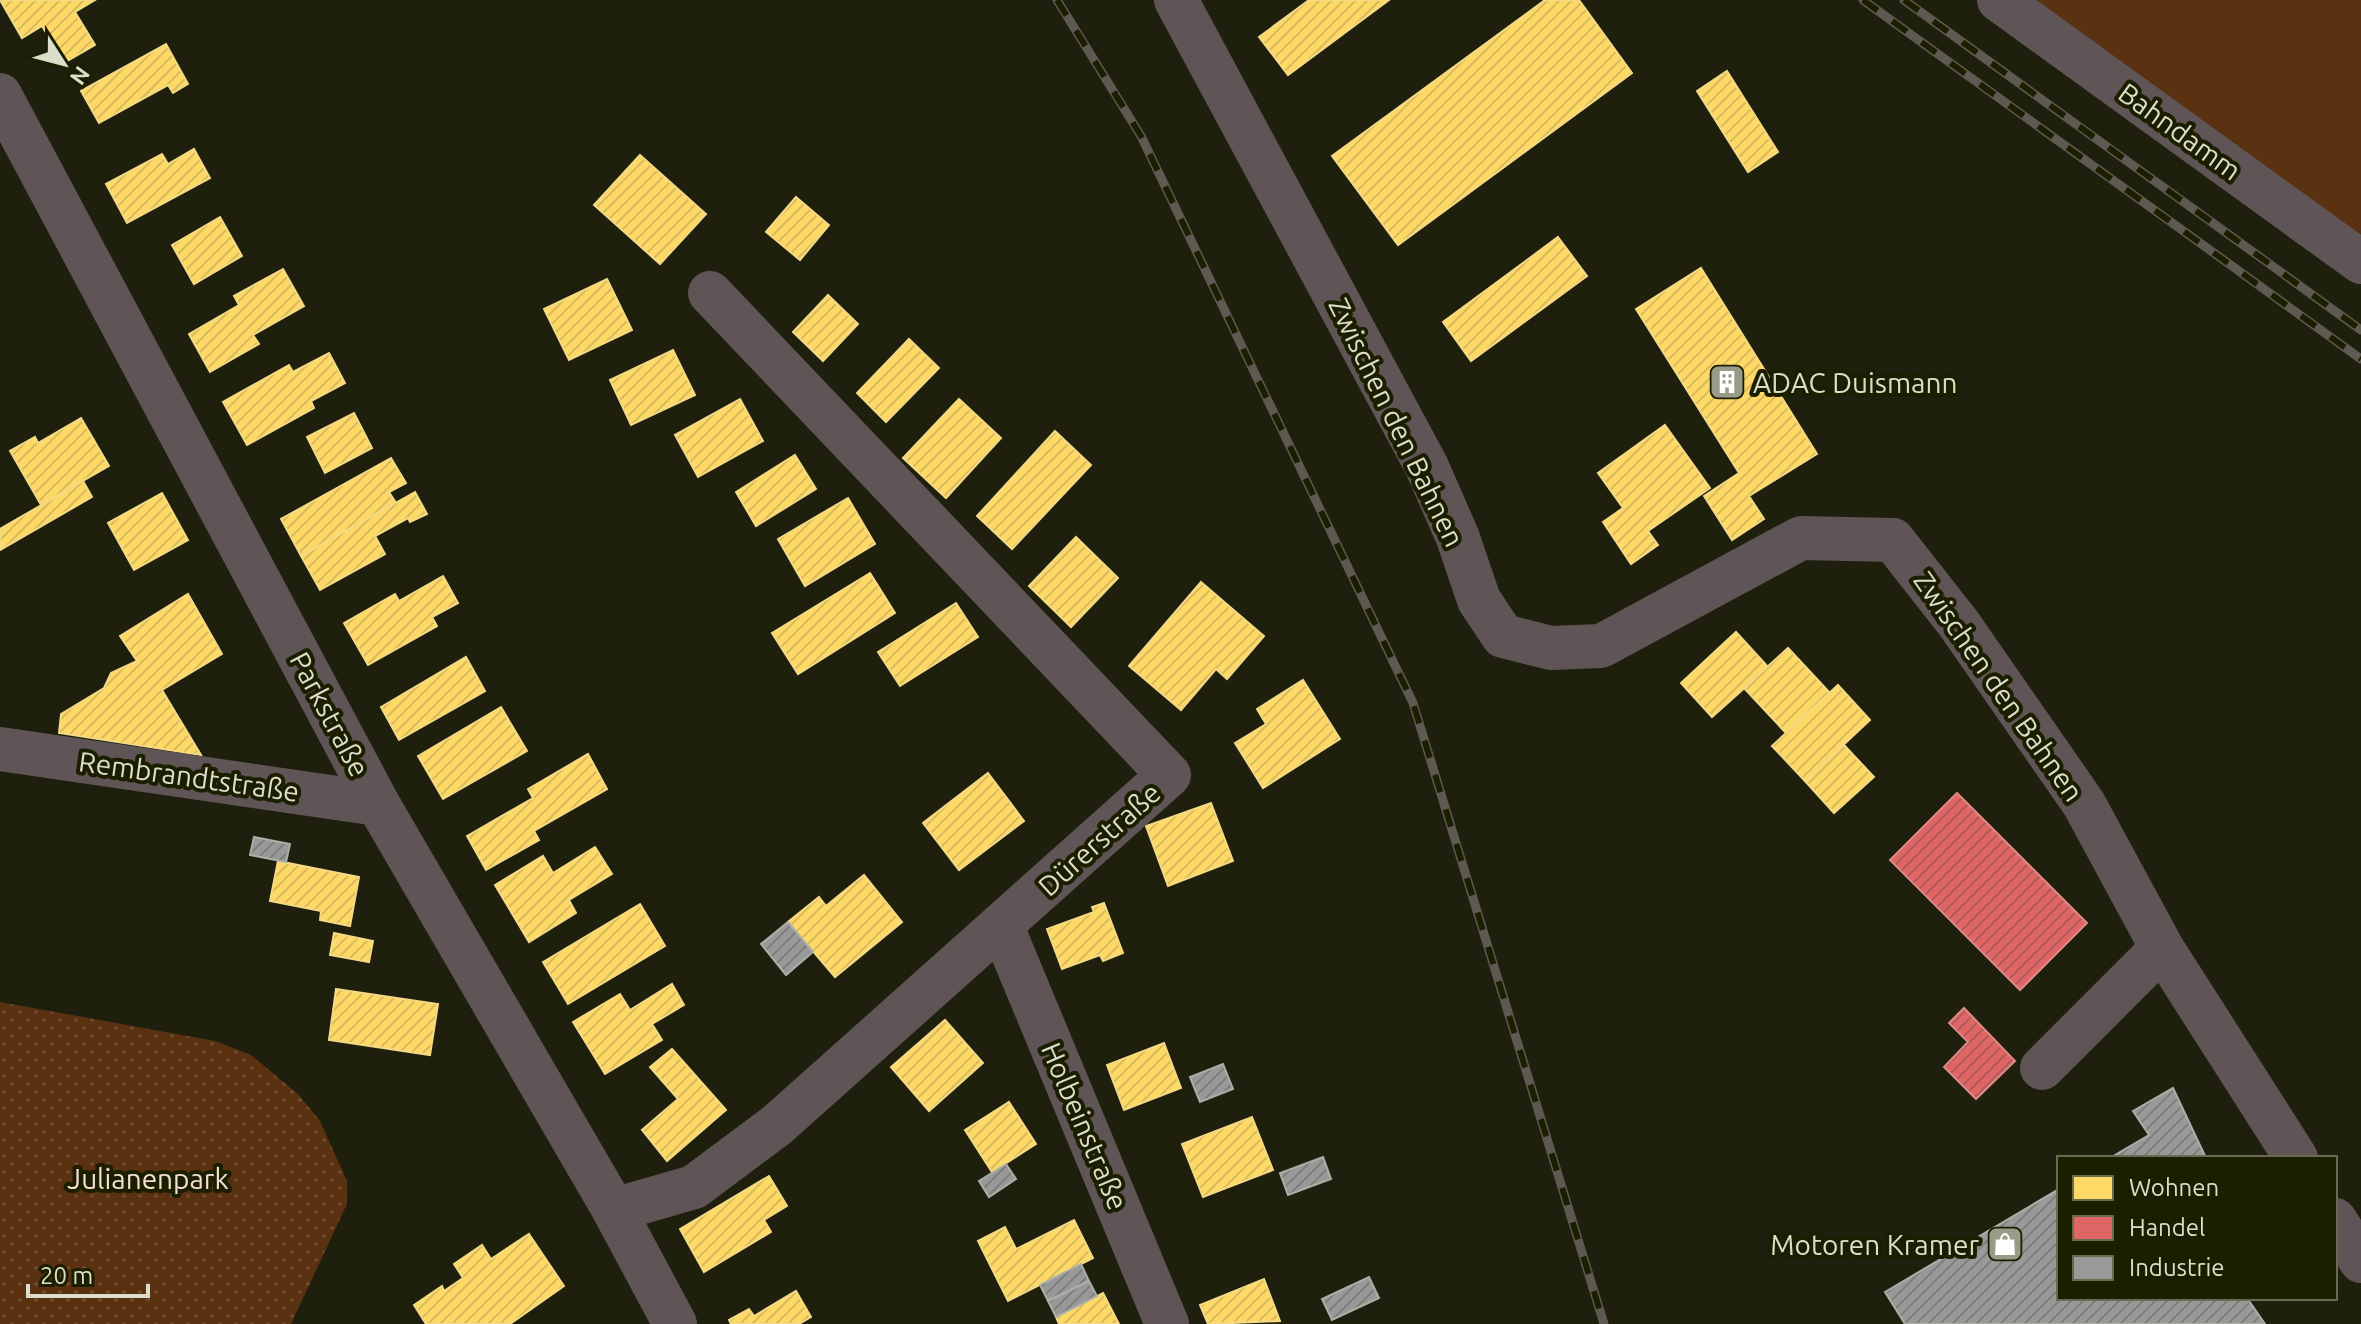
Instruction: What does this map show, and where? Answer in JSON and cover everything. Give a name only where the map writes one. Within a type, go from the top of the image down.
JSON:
[{"type":"street","name":"Zwischen den Bahnen","points":[[1176,0],[1427,467],[1458,538],[1479,600],[1503,636],[1551,648],[1601,646],[1801,538],[1893,540],[1959,624],[2084,804],[2162,948],[2295,1156]]},
{"type":"street","name":"Bahndamm","points":[[1999,0],[2361,262]]},
{"type":"street","name":"Parkstraße","points":[[0,95],[378,804],[614,1210],[675,1324]]},
{"type":"street","name":"Dürerstraße","points":[[614,1210],[694,1187],[777,1125],[1169,775],[710,293]]},
{"type":"street","name":"Rembrandtstraße","points":[[0,749],[378,804]]},
{"type":"street","name":"Holbeinstraße","points":[[1002,927],[1167,1324]]},
{"type":"street","points":[[2042,1068],[2162,948]]},
{"type":"street","points":[[2337,1223],[2361,1261]]},
{"type":"green space","points":[[2010,0],[2361,0],[2361,253]]},
{"type":"green space","name":"Julianenpark","points":[[0,1002],[215,1041],[251,1055],[298,1094],[320,1121],[347,1181],[347,1204],[291,1324],[0,1324]]},
{"type":"building: Wohnen","points":[[0,0],[95,0],[75,12],[95,45],[64,63],[42,26],[22,38]]},
{"type":"building: Wohnen","points":[[1309,0],[1389,0],[1288,75],[1259,37]]},
{"type":"building: Wohnen","points":[[1545,0],[1579,0],[1632,73],[1398,245],[1332,156]]},
{"type":"building: Wohnen","points":[[166,44],[188,84],[173,93],[168,85],[99,123],[81,91]]},
{"type":"building: Wohnen","points":[[1727,71],[1778,152],[1748,172],[1697,91]]},
{"type":"building: Wohnen","points":[[194,149],[210,178],[127,223],[106,184],[162,154],[168,164]]},
{"type":"building: Wohnen","points":[[640,155],[706,214],[660,264],[594,205]]},
{"type":"building: Wohnen","points":[[796,197],[829,225],[800,260],[766,232]]},
{"type":"building: Wohnen","points":[[220,217],[242,256],[194,284],[172,245]]},
{"type":"building: Wohnen","points":[[1558,237],[1587,276],[1471,361],[1443,322]]},
{"type":"building: Wohnen","name":"ADAC Duismann","points":[[1701,268],[1817,454],[1749,496],[1764,519],[1732,540],[1704,496],[1739,473],[1636,309]]},
{"type":"building: Wohnen","points":[[283,269],[304,306],[253,335],[259,344],[210,372],[189,334],[239,305],[234,296]]},
{"type":"building: Wohnen","points":[[607,279],[632,330],[569,360],[544,309]]},
{"type":"building: Wohnen","points":[[828,295],[858,324],[823,361],[793,332]]},
{"type":"building: Wohnen","points":[[909,339],[939,368],[886,422],[857,393]]},
{"type":"building: Wohnen","points":[[673,350],[695,395],[631,425],[610,380]]},
{"type":"building: Wohnen","points":[[329,353],[345,383],[311,401],[314,408],[247,445],[223,402],[289,365],[293,372]]},
{"type":"building: Wohnen","points":[[740,399],[763,441],[698,477],[675,435]]},
{"type":"building: Wohnen","points":[[959,399],[1001,438],[946,498],[903,458]]},
{"type":"building: Wohnen","points":[[354,413],[372,448],[325,473],[307,437]]},
{"type":"building: Wohnen","points":[[81,418],[109,466],[41,505],[10,451],[35,437],[38,443]]},
{"type":"building: Wohnen","points":[[1665,425],[1710,488],[1648,531],[1658,545],[1631,564],[1603,522],[1623,508],[1598,473]]},
{"type":"building: Wohnen","points":[[1055,431],[1091,465],[1012,549],[977,516]]},
{"type":"building: Wohnen","points":[[795,455],[816,489],[756,526],[736,492]]},
{"type":"building: Wohnen","points":[[391,458],[406,483],[389,492],[396,503],[301,556],[281,519]]},
{"type":"building: Wohnen","points":[[83,481],[92,497],[0,550],[0,529]]},
{"type":"building: Wohnen","points":[[415,492],[427,514],[410,522],[408,518],[375,536],[385,554],[320,590],[301,556]]},
{"type":"building: Wohnen","points":[[162,493],[188,540],[134,570],[108,523]]},
{"type":"building: Wohnen","points":[[848,498],[875,544],[805,586],[778,539]]},
{"type":"building: Wohnen","points":[[1076,537],[1118,578],[1071,627],[1029,586]]},
{"type":"building: Wohnen","points":[[870,573],[895,613],[798,674],[772,633]]},
{"type":"building: Wohnen","points":[[443,576],[458,603],[432,617],[437,626],[368,665],[344,623],[395,594],[399,601]]},
{"type":"building: Wohnen","points":[[1201,582],[1264,636],[1227,679],[1216,669],[1181,710],[1129,666]]},
{"type":"building: Wohnen","points":[[188,594],[222,654],[162,690],[201,755],[59,733],[61,714],[104,688],[111,673],[137,661],[120,636]]},
{"type":"building: Wohnen","points":[[956,603],[978,637],[900,686],[878,652]]},
{"type":"building: Wohnen","points":[[1736,632],[1768,667],[1712,717],[1681,683]]},
{"type":"building: Wohnen","points":[[1788,648],[1830,693],[1786,733],[1744,688]]},
{"type":"building: Wohnen","points":[[466,657],[485,691],[399,740],[381,707]]},
{"type":"building: Wohnen","points":[[1303,680],[1340,739],[1263,788],[1235,743],[1266,724],[1257,709]]},
{"type":"building: Wohnen","points":[[1838,685],[1870,720],[1805,781],[1772,746]]},
{"type":"building: Wohnen","points":[[501,707],[527,751],[443,799],[418,756]]},
{"type":"building: Wohnen","points":[[1844,745],[1874,777],[1834,813],[1805,781]]},
{"type":"building: Wohnen","points":[[588,754],[607,789],[534,831],[539,840],[486,870],[467,836],[533,798],[528,789]]},
{"type":"building: Wohnen","points":[[988,773],[1024,821],[959,870],[923,823]]},
{"type":"building: Wohnen","points":[[1211,803],[1233,861],[1168,886],[1146,826]]},
{"type":"building: Wohnen","points":[[595,847],[612,874],[569,900],[576,913],[529,942],[495,885],[543,856],[553,873]]},
{"type":"building: Wohnen","points":[[278,861],[359,877],[350,926],[320,920],[321,911],[270,901]]},
{"type":"building: Wohnen","points":[[864,875],[902,922],[835,977],[788,922],[819,897],[826,906]]},
{"type":"building: Wohnen","points":[[1104,903],[1123,953],[1103,961],[1100,955],[1062,969],[1047,929],[1094,912],[1092,907]]},
{"type":"building: Wohnen","points":[[640,904],[665,946],[568,1004],[543,962]]},
{"type":"building: Wohnen","points":[[334,933],[373,941],[369,962],[330,955]]},
{"type":"building: Wohnen","points":[[672,984],[684,1005],[652,1024],[662,1040],[605,1074],[573,1022],[620,994],[630,1010]]},
{"type":"building: Wohnen","points":[[336,989],[438,1004],[430,1055],[329,1040]]},
{"type":"building: Wohnen","points":[[945,1020],[983,1063],[929,1111],[891,1067]]},
{"type":"building: Wohnen","points":[[1164,1043],[1181,1088],[1124,1110],[1107,1065]]},
{"type":"building: Wohnen","points":[[672,1049],[726,1110],[667,1161],[642,1130],[678,1099],[650,1067]]},
{"type":"building: Wohnen","points":[[1009,1102],[1036,1144],[992,1172],[965,1130]]},
{"type":"building: Wohnen","points":[[1252,1117],[1273,1170],[1203,1197],[1182,1144]]},
{"type":"building: Wohnen","points":[[769,1176],[787,1206],[764,1220],[771,1232],[704,1272],[680,1229]]},
{"type":"building: Wohnen","points":[[1074,1220],[1093,1258],[1008,1301],[978,1241],[1005,1227],[1016,1249]]},
{"type":"building: Wohnen","points":[[529,1234],[564,1286],[510,1324],[426,1324],[414,1305],[442,1286],[444,1291],[463,1278],[454,1264],[482,1245],[491,1259]]},
{"type":"building: Wohnen","points":[[1264,1279],[1280,1321],[1208,1324],[1200,1305]]},
{"type":"building: Wohnen","points":[[796,1291],[811,1317],[799,1324],[731,1324],[729,1320],[749,1309],[754,1316]]},
{"type":"building: Wohnen","points":[[1103,1293],[1119,1324],[1059,1324],[1056,1317]]},
{"type":"building: Handel","points":[[1957,793],[2087,923],[2020,990],[1890,860]]},
{"type":"building: Handel","points":[[1964,1008],[2015,1061],[1976,1099],[1944,1067],[1968,1042],[1949,1023]]},
{"type":"building: Industrie","points":[[254,837],[290,844],[286,862],[250,855]]},
{"type":"building: Industrie","points":[[788,922],[813,952],[786,975],[761,944]]},
{"type":"building: Industrie","points":[[1223,1064],[1233,1089],[1200,1102],[1190,1077]]},
{"type":"building: Industrie","points":[[2173,1088],[2205,1156],[2113,1156],[2149,1135],[2133,1111]]},
{"type":"building: Industrie","points":[[1323,1157],[1331,1179],[1288,1195],[1280,1173]]},
{"type":"building: Industrie","points":[[1006,1164],[1016,1179],[989,1197],[979,1181]]},
{"type":"building: Industrie","points":[[2057,1190],[2057,1300],[2248,1300],[2265,1324],[1905,1324],[1885,1292]]},
{"type":"building: Industrie","points":[[1081,1264],[1089,1281],[1048,1301],[1040,1285]]},
{"type":"building: Industrie","points":[[1369,1277],[1379,1298],[1332,1320],[1322,1299]]},
{"type":"building: Industrie","points":[[1089,1281],[1097,1296],[1056,1317],[1048,1301]]},
{"type":"railway","points":[[1057,0],[1141,136],[1413,703],[1604,1324]]},
{"type":"railway","points":[[1863,0],[2361,359]]},
{"type":"railway","points":[[1904,0],[2361,330]]},
{"type":"place","name":"ADAC Duismann","points":[[1727,382]]},
{"type":"place","name":"Motoren Kramer","points":[[2005,1244]]}]
